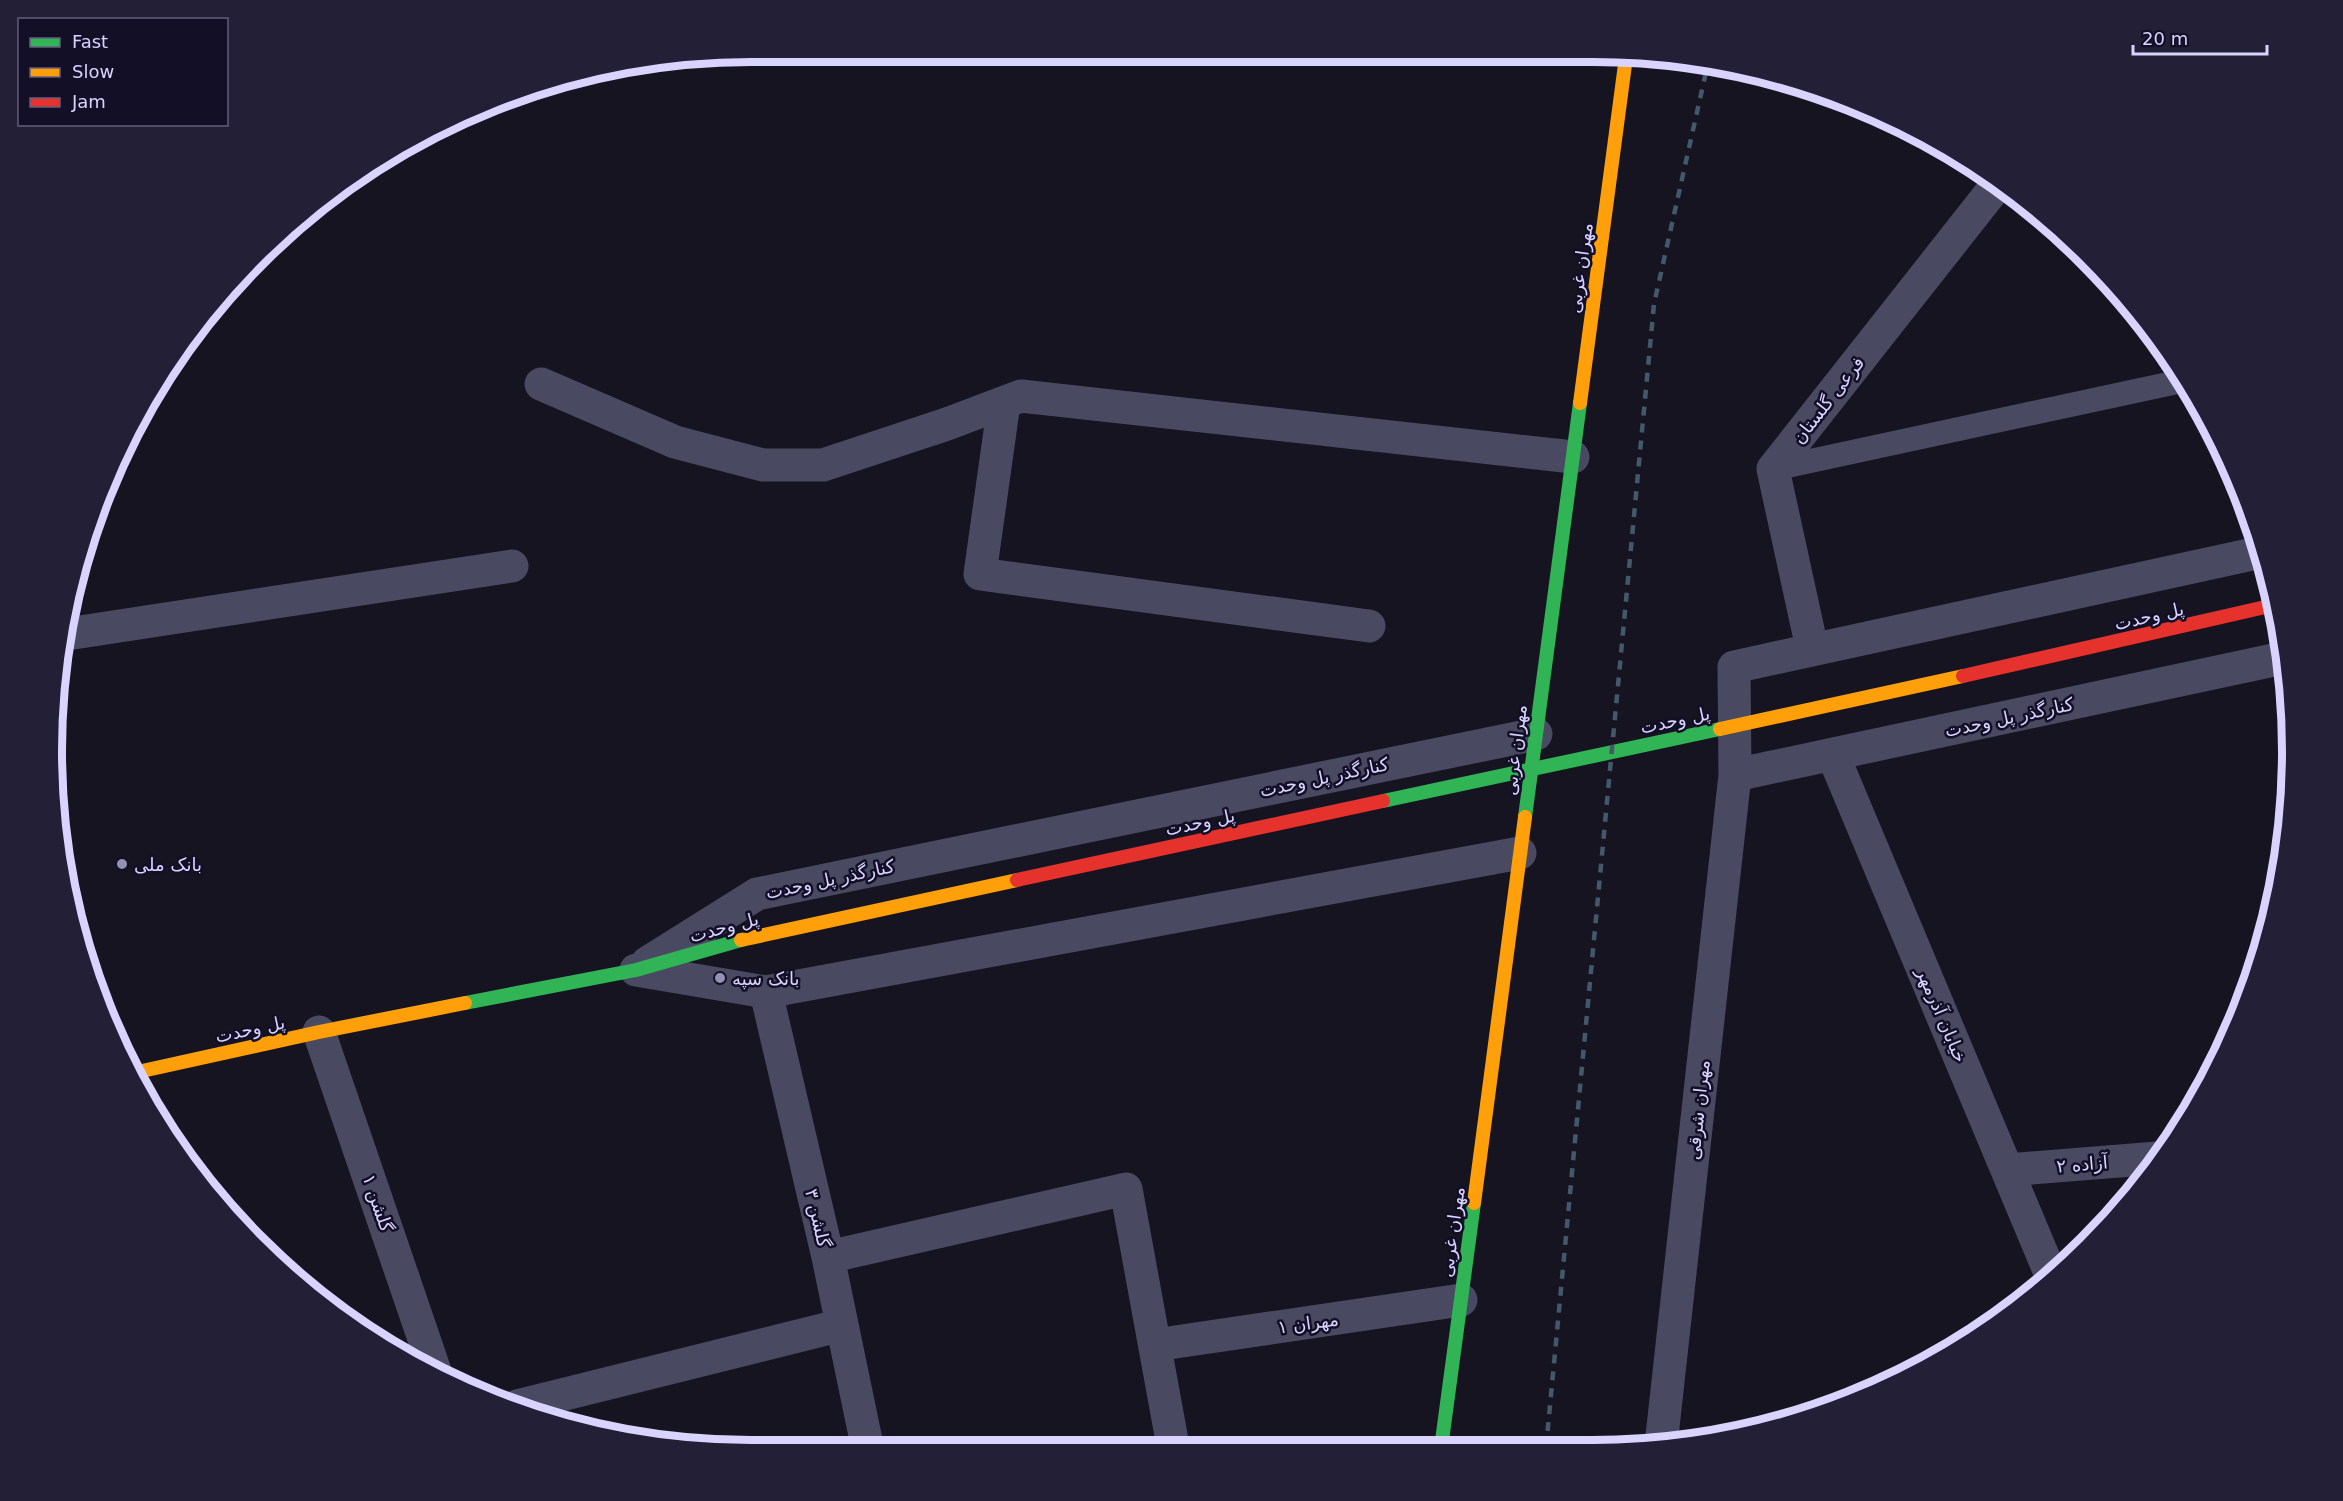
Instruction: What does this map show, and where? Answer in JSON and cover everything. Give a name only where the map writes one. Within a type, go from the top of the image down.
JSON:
[{"type":"street","name":"مهران غربی","points":[[1442,1440],[1625,63]]},
{"type":"street","name":"فرعی گلستان","points":[[1773,469],[1993,190]]},
{"type":"street","points":[[541,384],[675,442],[762,465],[823,465],[947,424],[1021,396],[1573,457]]},
{"type":"street","points":[[1004,403],[980,574],[1369,626]]},
{"type":"street","points":[[1773,469],[1812,648],[2253,554]]},
{"type":"street","points":[[72,633],[512,566]]},
{"type":"street","name":"پل وحدت","points":[[141,1071],[320,1032],[636,970],[762,934],[1917,687],[2266,607]]},
{"type":"street","name":"مهران شرقی","points":[[1662,1436],[1735,775],[1734,667],[1812,648]]},
{"type":"street","name":"کنارگذر پل وحدت","points":[[1735,775],[2276,660]]},
{"type":"street","name":"کنارگذر پل وحدت","points":[[636,970],[757,894],[1536,734]]},
{"type":"street","name":"خیابان آذرمهر","points":[[1833,755],[2048,1268]]},
{"type":"street","points":[[636,970],[766,992],[1520,853]]},
{"type":"street","name":"گلشن ۳","points":[[766,992],[828,1257],[866,1440]]},
{"type":"street","name":"گلشن ۱","points":[[320,1032],[431,1360]]},
{"type":"street","name":"آزاده ۲","points":[[2007,1170],[2147,1159]]},
{"type":"street","points":[[828,1257],[1126,1189],[1172,1440]]},
{"type":"street","name":"مهران ۱","points":[[1155,1345],[1461,1300]]},
{"type":"street","points":[[529,1403],[842,1325]]},
{"type":"lane","points":[[1773,469],[2174,383]]},
{"type":"railway","points":[[1547,1440],[1654,304],[1706,71]]},
{"type":"traffic: fast","points":[[1525,817],[1580,403]]},
{"type":"traffic: fast","points":[[1383,801],[1720,729]]},
{"type":"traffic: fast","points":[[465,1003],[636,970],[741,940]]},
{"type":"traffic: fast","points":[[1442,1440],[1474,1203]]},
{"type":"traffic: slow","points":[[1580,403],[1625,63]]},
{"type":"traffic: slow","points":[[1720,729],[1963,676]]},
{"type":"traffic: slow","points":[[1474,1203],[1525,817]]},
{"type":"traffic: slow","points":[[741,940],[1017,880]]},
{"type":"traffic: slow","points":[[141,1071],[465,1003]]},
{"type":"traffic: jam","points":[[1963,676],[2266,607]]},
{"type":"traffic: jam","points":[[1017,880],[1383,801]]},
{"type":"place","name":"بانک ملی","points":[[122,864]]},
{"type":"place","name":"بانک سپه","points":[[720,978]]}]
